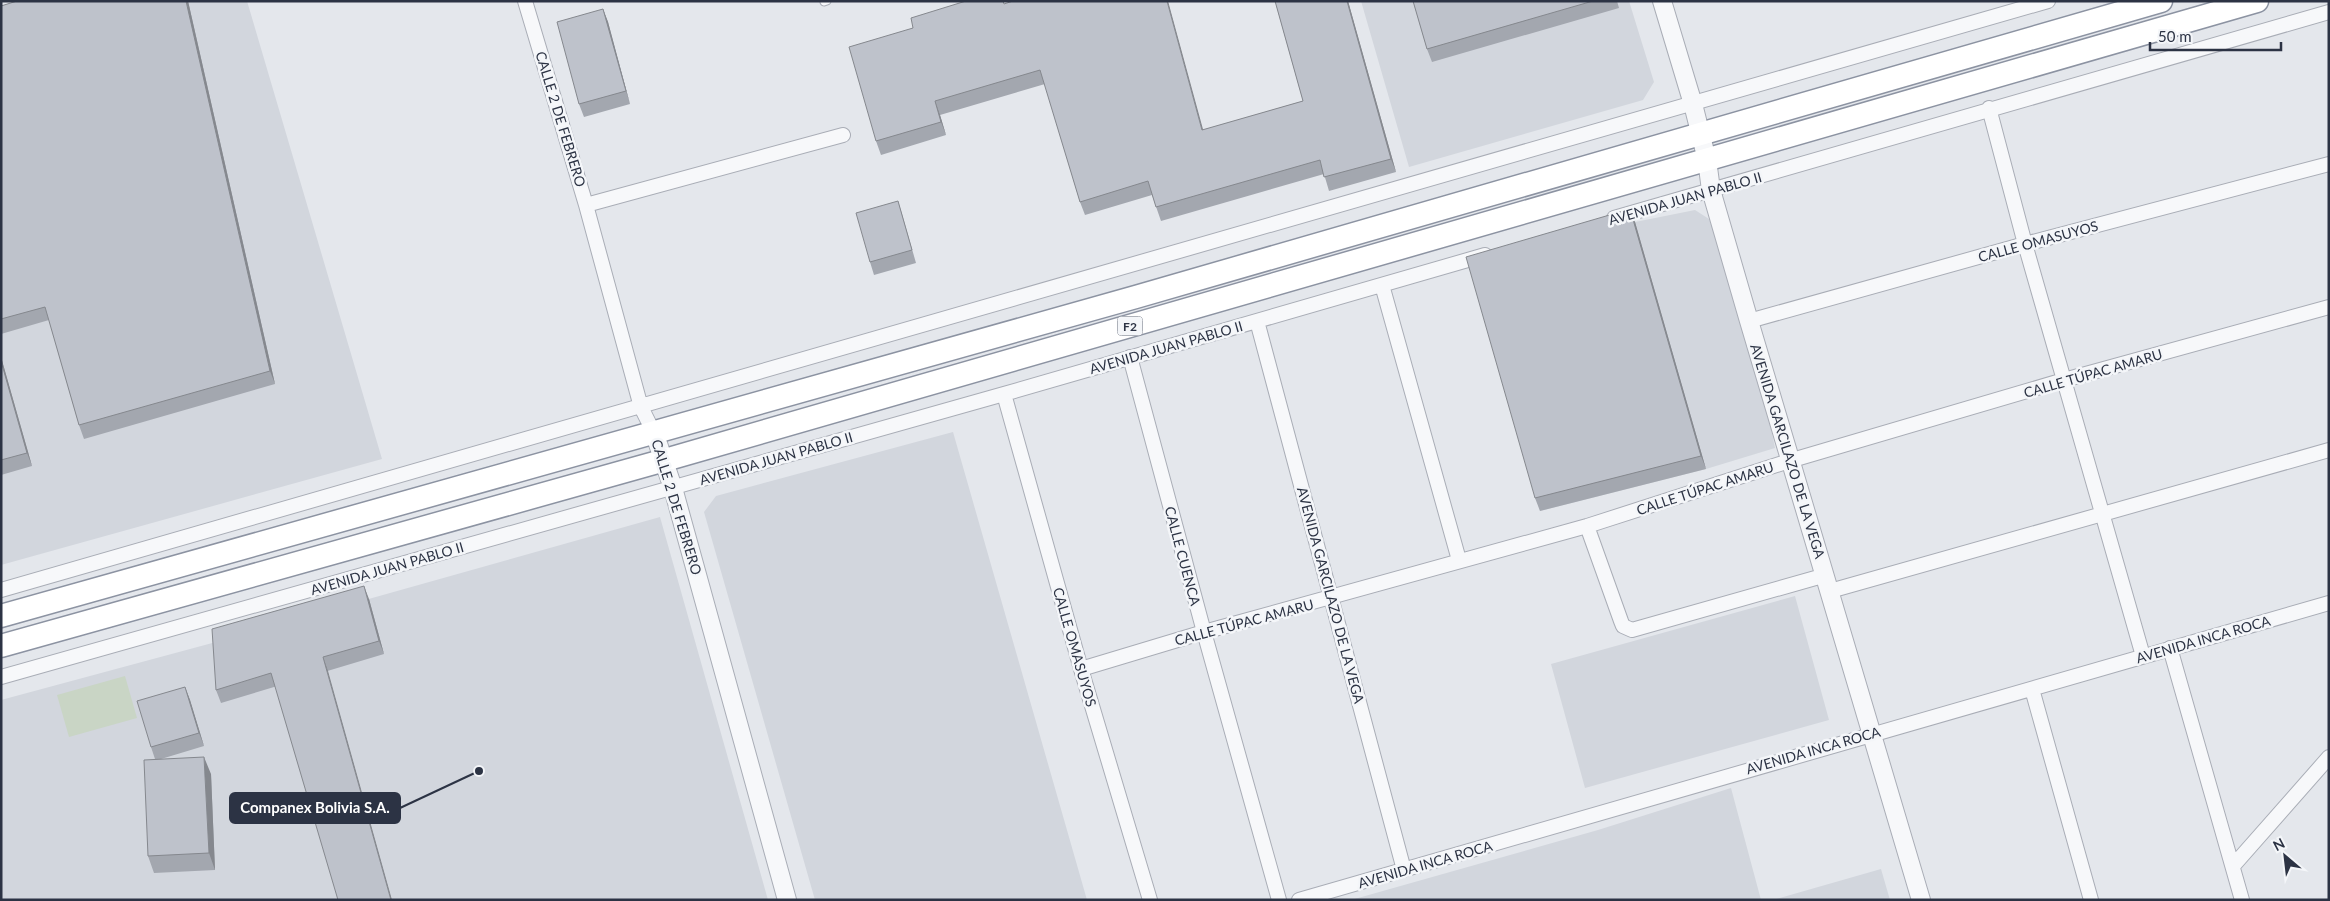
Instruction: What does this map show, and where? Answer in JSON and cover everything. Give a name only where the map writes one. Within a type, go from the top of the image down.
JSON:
[{"type":"highway","name":"F2","points":[[1,616],[656,435],[1701,136],[2161,1]]},
{"type":"highway","name":"AVENIDA JUAN PABLO II","points":[[1,646],[665,460],[2257,1]]},
{"type":"street","name":"CALLE 2 DE FEBRERO","points":[[525,1],[586,205],[641,407],[656,435],[665,460],[787,900]]},
{"type":"street","name":"AVENIDA GARCILAZO DE LA VEGA","points":[[1662,1],[1693,104],[1708,160],[1711,190],[1748,321],[1789,461],[1828,583],[1921,900]]},
{"type":"street","points":[[1,590],[2048,1]]},
{"type":"street","name":"AVENIDA JUAN PABLO II","points":[[1598,222],[1989,108],[2329,12]]},
{"type":"street","points":[[1989,108],[2025,244],[2143,656]]},
{"type":"street","points":[[586,205],[843,135]]},
{"type":"street","name":"CALLE OMASUYOS","points":[[1748,321],[2025,244],[2329,164]]},
{"type":"street","name":"AVENIDA JUAN PABLO II","points":[[1,677],[1004,394],[1495,252]]},
{"type":"street","points":[[1382,284],[1459,560]]},
{"type":"street","name":"CALLE TÚPAC AMARU","points":[[1081,669],[1204,632],[1586,526],[1789,461],[2064,380],[2329,308]]},
{"type":"street","name":"AVENIDA GARCILAZO DE LA VEGA","points":[[1257,321],[1404,870]]},
{"type":"street","name":"CALLE CUENCA","points":[[1130,357],[1279,900]]},
{"type":"street","name":"CALLE OMASUYOS","points":[[1004,394],[1081,669],[1150,900]]},
{"type":"street","points":[[1586,526],[1621,621],[1624,626],[1632,630],[1828,583],[2103,513],[2329,450]]},
{"type":"street","name":"AVENIDA INCA ROCA","points":[[1299,900],[1871,733],[2032,689],[2329,603]]},
{"type":"street","points":[[2170,648],[2242,900]]},
{"type":"street","points":[[2032,689],[2091,900]]},
{"type":"street","points":[[2233,866],[2329,757]]},
{"type":"shaded area","points":[[68,1],[247,1],[382,459],[1,565],[1,20]]},
{"type":"shaded area","points":[[1361,1],[1629,1],[1654,82],[1643,100],[1409,167]]},
{"type":"shaded area","points":[[1695,210],[1709,219],[1749,321],[1775,448],[1706,469],[1540,511],[1471,270],[1635,222]]},
{"type":"shaded area","points":[[953,432],[1087,900],[815,900],[704,512],[716,496]]},
{"type":"shaded area","points":[[660,517],[768,900],[1,900],[1,700],[216,642]]},
{"type":"shaded area","points":[[1795,596],[1829,720],[1585,788],[1551,664]]},
{"type":"shaded area","points":[[1731,788],[1761,900],[1351,900],[1598,830]]},
{"type":"shaded area","points":[[1881,869],[1890,900],[1773,900]]},
{"type":"green space","points":[[125,676],[137,718],[69,737],[57,695]]},
{"type":"building","points":[[17,1],[186,1],[270,371],[79,425],[45,307],[1,319],[1,6]]},
{"type":"building","points":[[966,1],[1003,1],[1004,4],[1013,1],[1167,1],[1202,130],[1303,101],[1275,1],[1347,1],[1391,159],[1324,177],[1320,160],[1156,207],[1148,181],[1080,202],[1040,70],[935,101],[941,122],[876,141],[849,47],[913,28],[911,18]]},
{"type":"building","points":[[1413,1],[1593,1],[1427,49]]},
{"type":"building","points":[[603,9],[626,91],[579,104],[557,22]]},
{"type":"building","points":[[898,201],[912,250],[870,262],[856,213]]},
{"type":"building","points":[[1630,209],[1701,456],[1535,498],[1466,257]]},
{"type":"building","points":[[1,361],[27,453],[1,460]]},
{"type":"building","points":[[364,586],[379,641],[323,657],[391,900],[338,900],[271,673],[216,690],[212,629]]},
{"type":"building","points":[[185,687],[199,733],[151,747],[137,701]]},
{"type":"building","points":[[204,757],[209,853],[148,856],[144,760]]},
{"type":"place","name":"Companex Bolivia S.A.","points":[[479,771]]}]
